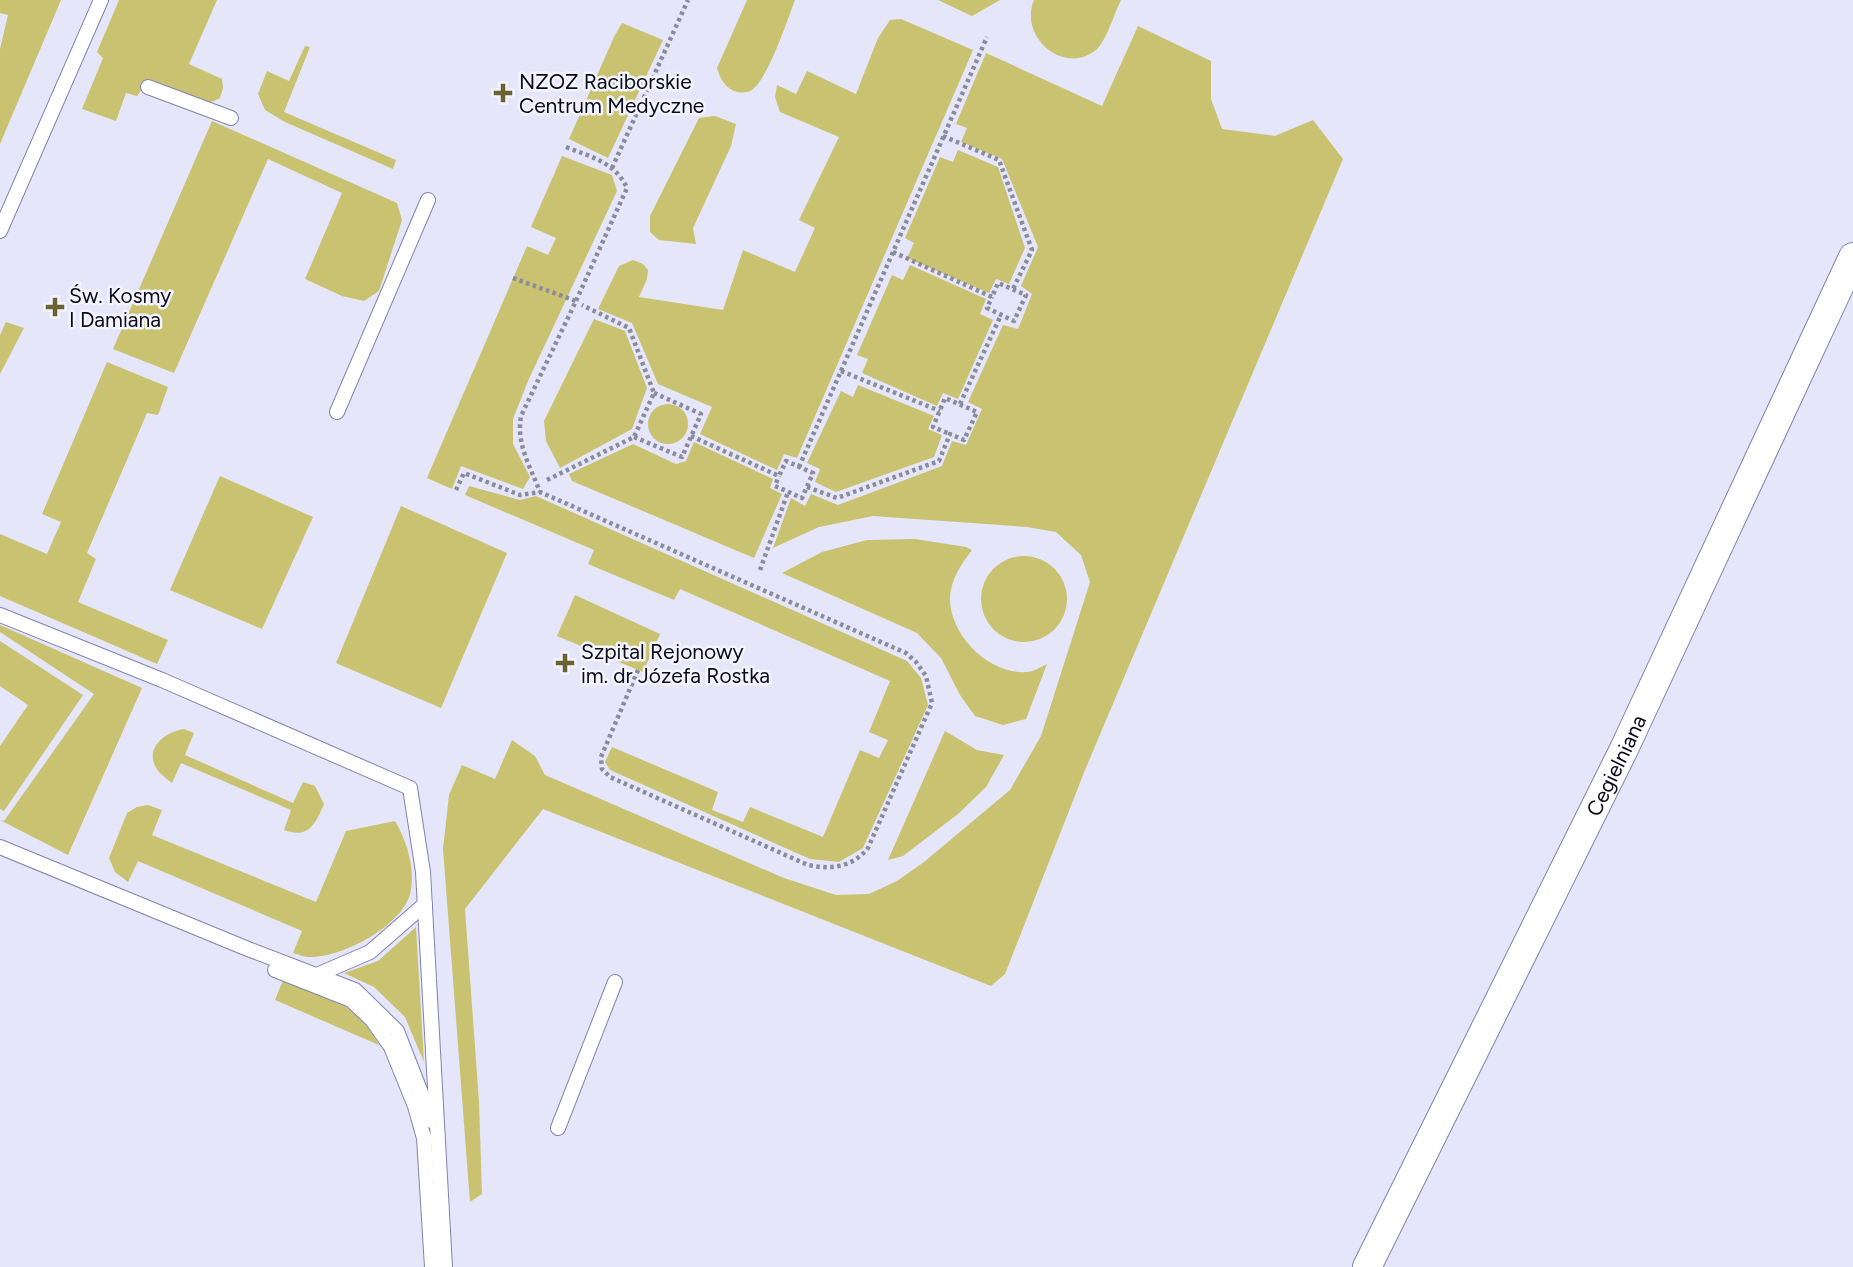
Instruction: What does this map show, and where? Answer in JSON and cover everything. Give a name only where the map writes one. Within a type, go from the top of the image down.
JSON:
[{"type":"street","name":"Cegielniana","points":[[1367,1267],[1624,749],[1853,257]]},
{"type":"lane","points":[[0,231],[101,0]]},
{"type":"lane","points":[[148,87],[231,118]]},
{"type":"lane","points":[[337,412],[428,200]]},
{"type":"lane","points":[[0,615],[162,680],[410,788],[423,872],[444,1267]]},
{"type":"lane","points":[[0,847],[81,885]]},
{"type":"lane","points":[[0,855],[81,885],[309,979],[351,1000],[372,1020],[391,1047],[415,1106],[424,1138],[432,1267]]},
{"type":"lane","points":[[309,979],[370,952],[425,904]]},
{"type":"lane","points":[[309,979],[355,990],[397,1031],[436,1132]]},
{"type":"lane","points":[[558,1128],[615,982]]},
{"type":"path","points":[[612,168],[688,0]]},
{"type":"path","points":[[799,467],[987,37]]},
{"type":"path","points":[[943,136],[999,160],[1032,250],[1013,289]]},
{"type":"path","points":[[540,492],[523,454],[518,432],[521,416],[627,188],[620,175],[608,164],[566,147]]},
{"type":"path","points":[[893,252],[992,297]]},
{"type":"path","points":[[513,278],[576,301]]},
{"type":"path","points":[[999,283],[1026,295],[1014,321],[987,309],[992,297],[999,283]]},
{"type":"path","points":[[582,305],[629,328],[654,393],[701,414],[682,457],[634,437]]},
{"type":"path","points":[[960,404],[1001,315]]},
{"type":"path","points":[[841,371],[940,411]]},
{"type":"path","points":[[547,480],[634,437],[654,393]]},
{"type":"path","points":[[946,398],[960,404],[977,412],[964,440],[933,427],[946,398]]},
{"type":"path","points":[[807,487],[837,498],[926,466],[939,461],[950,434]]},
{"type":"path","points":[[691,436],[779,476]]},
{"type":"path","points":[[786,461],[813,473],[802,498],[775,486],[779,476],[786,461]]},
{"type":"path","points":[[456,491],[464,473],[520,495],[540,492],[906,653],[926,676],[932,702],[868,848],[861,857],[846,864],[822,868],[808,865],[610,777],[602,769],[601,757],[638,670]]},
{"type":"path","points":[[760,570],[788,492]]},
{"type":"shaded area","points":[[0,0],[61,0],[0,144],[0,49],[8,15],[0,13]]},
{"type":"shaded area","points":[[119,0],[217,0],[189,64],[222,79],[220,98],[208,104],[149,79],[137,96],[126,93],[116,121],[82,109],[103,58],[97,52]]},
{"type":"shaded area","points":[[747,0],[795,0],[765,73],[753,89],[741,93],[727,86],[717,68]]},
{"type":"shaded area","points":[[938,0],[1000,0],[972,16]]},
{"type":"shaded area","points":[[1034,0],[1121,0],[1097,49],[1084,56],[1071,58],[1059,56],[1038,39],[1031,14]]},
{"type":"shaded area","points":[[901,19],[973,50],[797,458],[784,454],[777,470],[700,434],[712,407],[658,384],[632,323],[598,309],[619,266],[633,260],[643,264],[648,270],[639,297],[723,310],[743,250],[795,272],[815,228],[799,220],[839,137],[780,112],[775,97],[777,85],[796,94],[807,71],[856,94],[878,38],[890,20]]},
{"type":"shaded area","points":[[622,23],[663,40],[608,158],[569,139]]},
{"type":"shaded area","points":[[1138,26],[1211,61],[1211,99],[1222,129],[1275,136],[1313,120],[1343,159],[1085,770],[1005,974],[991,986],[543,809],[465,909],[479,1102],[482,1194],[470,1202],[443,849],[449,795],[462,765],[495,779],[512,740],[535,756],[545,775],[784,878],[836,895],[869,894],[897,881],[924,862],[1010,790],[1041,736],[1090,582],[1081,555],[1056,532],[1027,527],[873,516],[819,527],[773,548],[791,498],[805,506],[811,494],[838,505],[942,466],[952,441],[966,445],[982,409],[968,402],[1003,325],[1018,329],[1032,294],[1021,286],[1038,247],[1002,159],[961,142],[967,128],[956,124],[986,53],[1102,106]]},
{"type":"shaded area","points":[[305,46],[310,47],[284,112],[396,160],[393,169],[285,122],[265,110],[258,94],[267,71],[289,81]]},
{"type":"shaded area","points":[[715,116],[736,124],[731,146],[693,228],[696,244],[659,240],[650,232],[650,216],[699,118]]},
{"type":"shaded area","points":[[212,121],[397,203],[402,220],[379,291],[364,301],[342,296],[305,279],[342,193],[268,159],[174,373],[113,349]]},
{"type":"shaded area","points":[[958,150],[998,167],[1025,248],[1009,284],[996,279],[989,293],[907,258],[914,243],[905,238],[940,157],[953,162]]},
{"type":"shaded area","points":[[562,156],[612,175],[617,191],[528,381],[513,419],[513,444],[530,477],[523,489],[461,466],[452,489],[427,478],[527,246],[548,255],[556,238],[531,227]]},
{"type":"shaded area","points":[[910,265],[986,299],[980,314],[993,320],[958,399],[943,393],[937,406],[862,373],[868,359],[857,355],[892,275],[903,280]]},
{"type":"shaded area","points":[[594,319],[625,331],[647,388],[632,429],[560,468],[546,441],[544,421]]},
{"type":"shaded area","points":[[6,322],[24,328],[0,374],[0,335]]},
{"type":"shaded area","points":[[107,362],[168,387],[158,415],[147,413],[87,553],[96,559],[78,602],[168,640],[157,664],[0,596],[0,534],[47,554],[61,522],[42,514]]},
{"type":"shaded area","points":[[858,385],[934,416],[928,429],[942,435],[934,457],[836,492],[815,482],[820,469],[807,463],[841,391],[853,397]]},
{"type":"shaded area","points":[[668,404],[676,405],[682,410],[687,416],[687,432],[682,438],[676,443],[668,444],[660,443],[654,438],[649,432],[648,424],[649,416],[654,410],[660,405]]},
{"type":"shaded area","points":[[694,442],[773,479],[770,488],[782,494],[754,558],[572,481],[569,474],[633,444],[676,464],[686,461]]},
{"type":"shaded area","points":[[220,476],[313,517],[262,629],[170,590]]},
{"type":"shaded area","points":[[469,486],[520,500],[536,496],[907,661],[921,678],[928,705],[863,848],[839,862],[810,859],[610,770],[605,762],[612,747],[718,792],[712,810],[743,822],[750,807],[823,837],[860,750],[879,758],[888,740],[869,732],[890,681],[680,589],[674,600],[588,564],[594,550],[465,495]]},
{"type":"shaded area","points":[[401,506],[507,553],[441,708],[336,663]]},
{"type":"shaded area","points":[[915,539],[972,550],[957,573],[950,599],[957,626],[975,650],[986,660],[1013,671],[1029,672],[1047,664],[1026,719],[1003,725],[975,716],[960,695],[941,658],[917,633],[782,573],[822,552],[867,540]]},
{"type":"shaded area","points":[[1024,556],[1048,563],[1060,575],[1067,599],[1060,623],[1048,635],[1024,642],[1000,635],[988,623],[981,599],[988,575],[1000,563]]},
{"type":"shaded area","points":[[575,595],[660,634],[643,672],[557,636]]},
{"type":"shaded area","points":[[0,625],[142,688],[68,855],[0,820],[4,821],[94,694],[0,632]]},
{"type":"shaded area","points":[[0,641],[83,695],[4,811],[0,809],[0,746],[28,705],[0,686]]},
{"type":"shaded area","points":[[184,729],[194,733],[185,755],[293,803],[303,782],[315,786],[324,804],[314,824],[299,833],[284,830],[291,810],[181,763],[172,783],[154,764],[154,750],[162,738]]},
{"type":"shaded area","points":[[945,731],[977,750],[1004,755],[986,787],[958,814],[903,856],[888,860]]},
{"type":"shaded area","points":[[148,805],[162,810],[152,835],[316,902],[346,831],[395,821],[409,856],[412,875],[410,894],[395,918],[383,929],[353,946],[322,956],[307,957],[293,953],[302,931],[138,861],[128,882],[115,872],[109,858],[127,813]]},
{"type":"shaded area","points":[[416,927],[424,1062],[405,1017],[374,987],[344,973],[378,961]]},
{"type":"shaded area","points":[[283,980],[350,1009],[370,1030],[379,1045],[275,1000]]},
{"type":"place","name":"NZOZ Raciborskie Centrum Medyczne","points":[[503,93]]},
{"type":"place","name":"Św. Kosmy I Damiana","points":[[55,307]]},
{"type":"place","name":"Szpital Rejonowy im. dr Józefa Rostka","points":[[565,663]]}]
